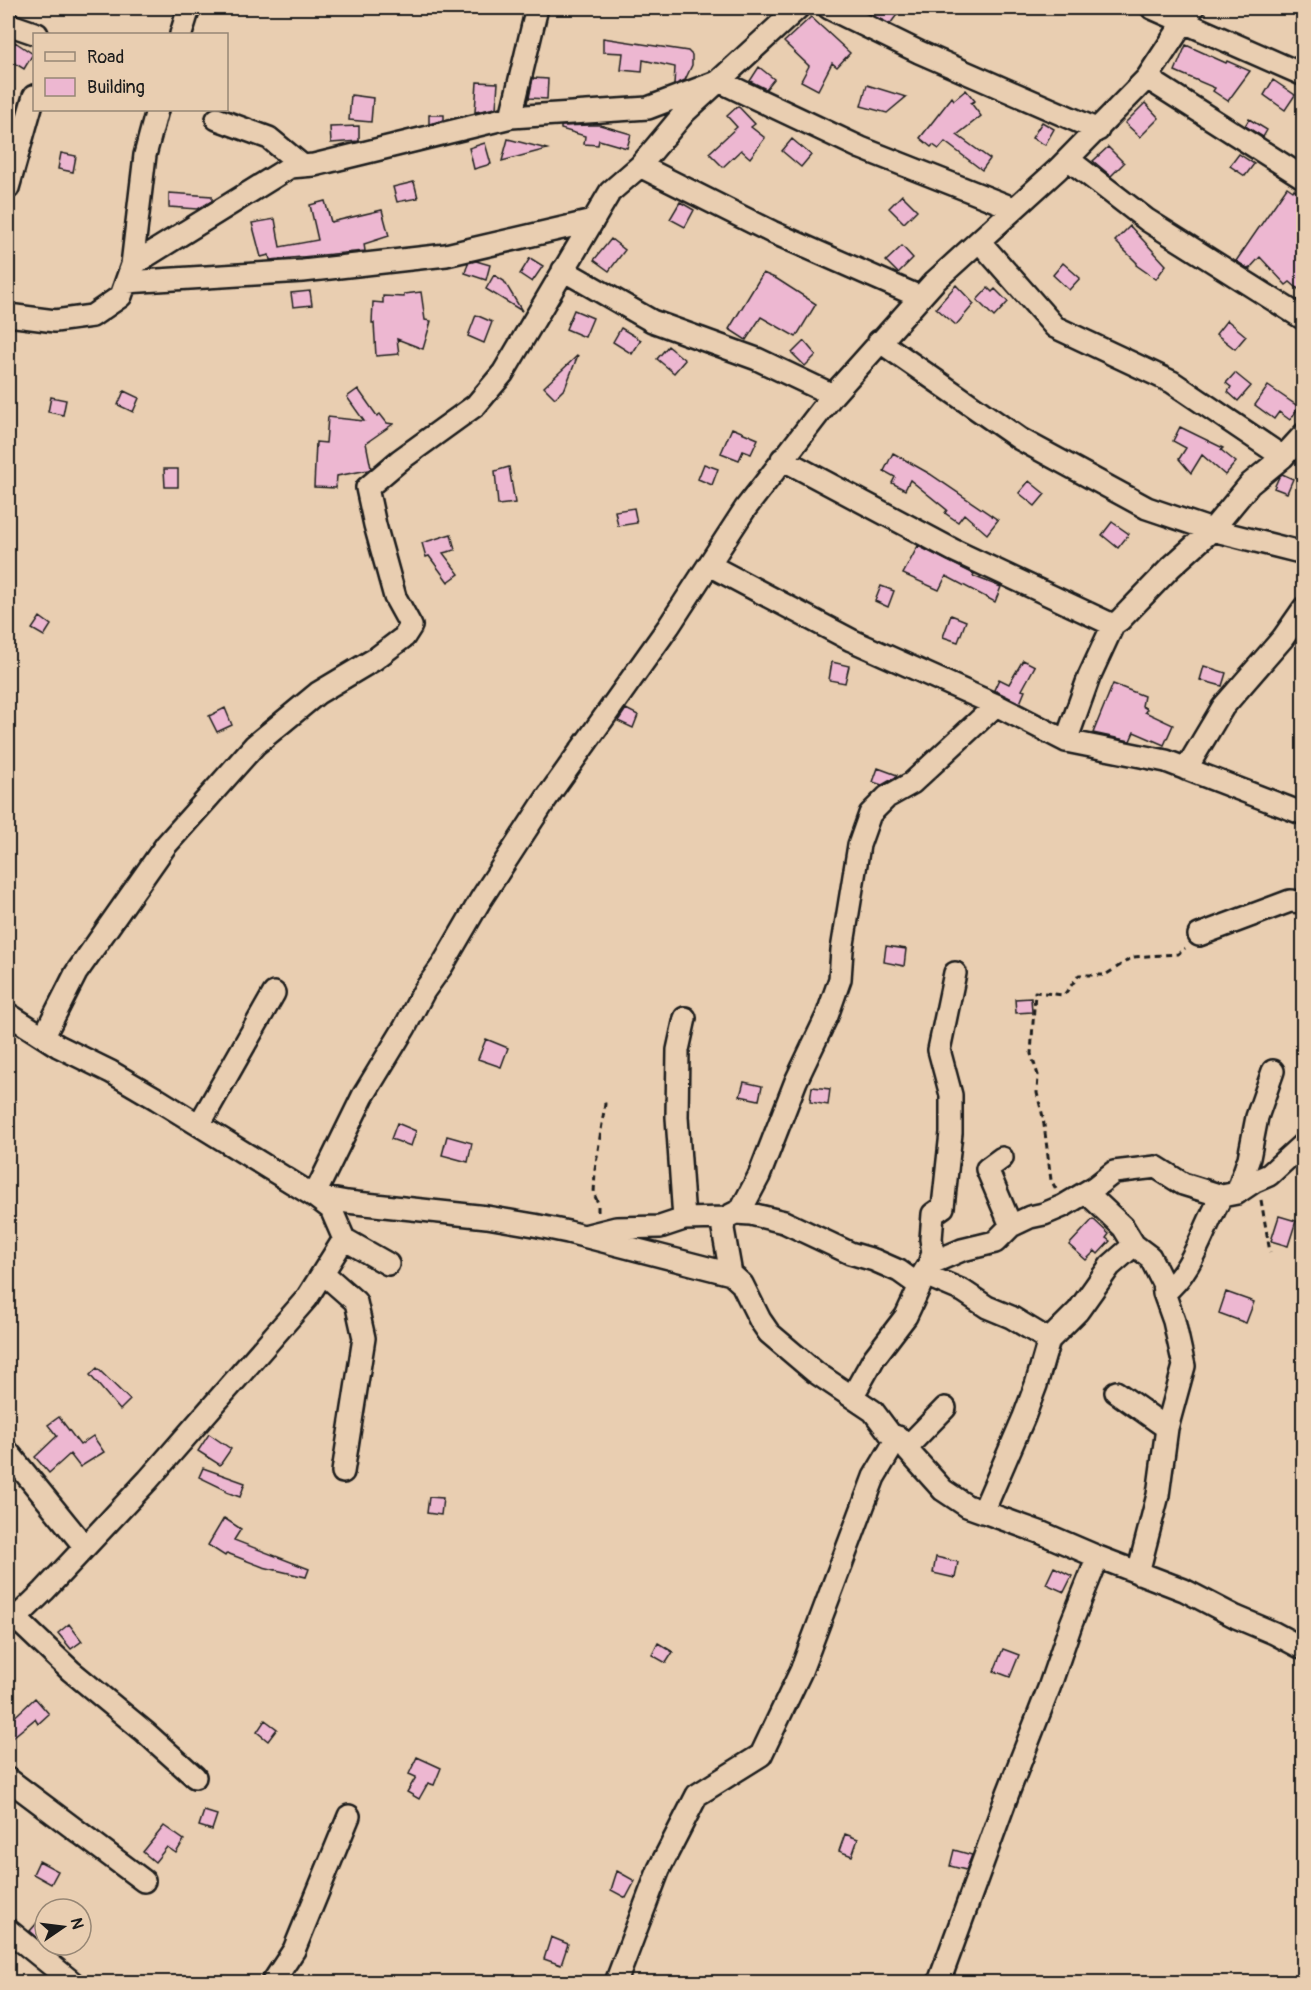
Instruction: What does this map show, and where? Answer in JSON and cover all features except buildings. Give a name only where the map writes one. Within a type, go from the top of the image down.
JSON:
[{"type":"street","points":[[181,33],[189,8]]},
{"type":"street","points":[[512,117],[537,8]]},
{"type":"street","points":[[44,1036],[76,973],[166,845],[255,745],[318,693],[375,659],[404,637],[411,626],[395,597],[367,488],[400,460],[476,405],[503,373],[610,192],[640,166],[685,112],[798,8]]},
{"type":"street","points":[[829,8],[919,52],[1098,130]]},
{"type":"street","points":[[1152,8],[1189,15],[1304,75]]},
{"type":"street","points":[[314,1196],[363,1096],[465,925],[546,799],[669,626],[745,508],[833,395],[879,341],[934,282],[1098,130],[1147,78],[1189,15]]},
{"type":"street","points":[[8,24],[34,33]]},
{"type":"street","points":[[1147,78],[1304,178]]},
{"type":"street","points":[[129,273],[290,167],[314,165],[512,117],[648,108],[718,81],[861,148],[1013,208]]},
{"type":"street","points":[[8,188],[33,100]]},
{"type":"street","points":[[8,315],[55,321],[92,316],[121,296],[129,273],[145,155],[157,111]]},
{"type":"street","points":[[217,119],[269,138],[303,166]]},
{"type":"street","points":[[1068,159],[1146,220],[1304,320]]},
{"type":"street","points":[[640,166],[772,232],[920,297]]},
{"type":"street","points":[[129,273],[303,271],[446,255],[593,221]]},
{"type":"street","points":[[979,241],[1055,327],[1172,382],[1283,457]]},
{"type":"street","points":[[563,270],[652,321],[757,358],[833,395]]},
{"type":"street","points":[[879,341],[1020,439],[1147,508],[1212,530],[1304,553]]},
{"type":"street","points":[[1066,741],[1089,677],[1113,625],[1170,567],[1212,530],[1250,484],[1283,457],[1304,434]]},
{"type":"street","points":[[782,459],[953,550],[1113,625]]},
{"type":"street","points":[[709,565],[851,640],[996,705],[1066,741],[1166,761],[1304,814]]},
{"type":"street","points":[[1186,769],[1224,707],[1283,638],[1304,608]]},
{"type":"street","points":[[731,1274],[723,1229],[730,1215],[741,1210],[759,1176],[796,1081],[827,1016],[840,979],[842,950],[859,845],[870,814],[887,797],[912,783],[996,705]]},
{"type":"street","points":[[1199,935],[1290,901],[1304,902]]},
{"type":"street","points":[[852,1397],[874,1358],[906,1316],[933,1253],[931,1239],[933,1214],[943,1208],[951,1133],[951,1095],[939,1050],[955,973]]},
{"type":"street","points":[[199,1125],[274,993]]},
{"type":"street","points":[[8,1014],[58,1046],[121,1078],[314,1196],[331,1209],[344,1239],[388,1264]]},
{"type":"street","points":[[684,1219],[677,1117],[678,1050],[685,1018]]},
{"type":"street","points":[[1164,1293],[1177,1283],[1211,1214],[1229,1195],[1249,1158],[1257,1117],[1273,1071]]},
{"type":"street","points":[[924,1275],[962,1250],[995,1242],[1011,1226],[1030,1216],[1044,1214],[1063,1206],[1086,1193],[1114,1172],[1156,1167],[1183,1184],[1229,1195],[1269,1176],[1304,1143]]},
{"type":"street","points":[[1002,1158],[987,1169],[1011,1226]]},
{"type":"street","points":[[1086,1193],[1123,1227],[1134,1245],[1150,1257],[1163,1283],[1184,1366],[1167,1428],[1158,1495],[1138,1573]]},
{"type":"street","points":[[314,1196],[348,1202],[487,1217],[568,1232],[731,1274],[742,1284],[769,1333],[814,1372],[873,1411],[891,1435],[903,1441],[943,1490],[968,1506],[1184,1590],[1304,1649]]},
{"type":"street","points":[[582,1236],[616,1228],[660,1227],[684,1219],[751,1214],[784,1222],[850,1253],[899,1271],[924,1275],[963,1291],[1049,1340]]},
{"type":"street","points":[[195,1777],[10,1619],[148,1480],[307,1298],[344,1239]]},
{"type":"street","points":[[983,1512],[1024,1417],[1049,1340],[1078,1311],[1110,1266],[1134,1245]]},
{"type":"street","points":[[323,1273],[356,1302],[364,1338],[343,1472]]},
{"type":"street","points":[[1116,1392],[1167,1428]]},
{"type":"street","points":[[616,1983],[659,1869],[697,1795],[761,1755],[801,1671],[874,1477],[903,1441],[945,1408]]},
{"type":"street","points":[[8,1452],[84,1547]]},
{"type":"street","points":[[939,1983],[1071,1624],[1098,1557]]},
{"type":"street","points":[[8,1779],[144,1881]]},
{"type":"street","points":[[273,1983],[294,1950],[349,1816]]},
{"type":"street","points":[[8,1930],[72,1983]]},
{"type":"path","points":[[1063,1206],[1051,1180],[1043,1117],[1037,1093],[1038,1075],[1031,1054],[1035,992],[1064,995],[1079,975],[1105,975],[1133,957],[1178,954],[1199,935]]},
{"type":"path","points":[[582,1236],[597,1224],[598,1203],[594,1194],[594,1170],[604,1099]]},
{"type":"path","points":[[1255,1181],[1270,1252]]}]
